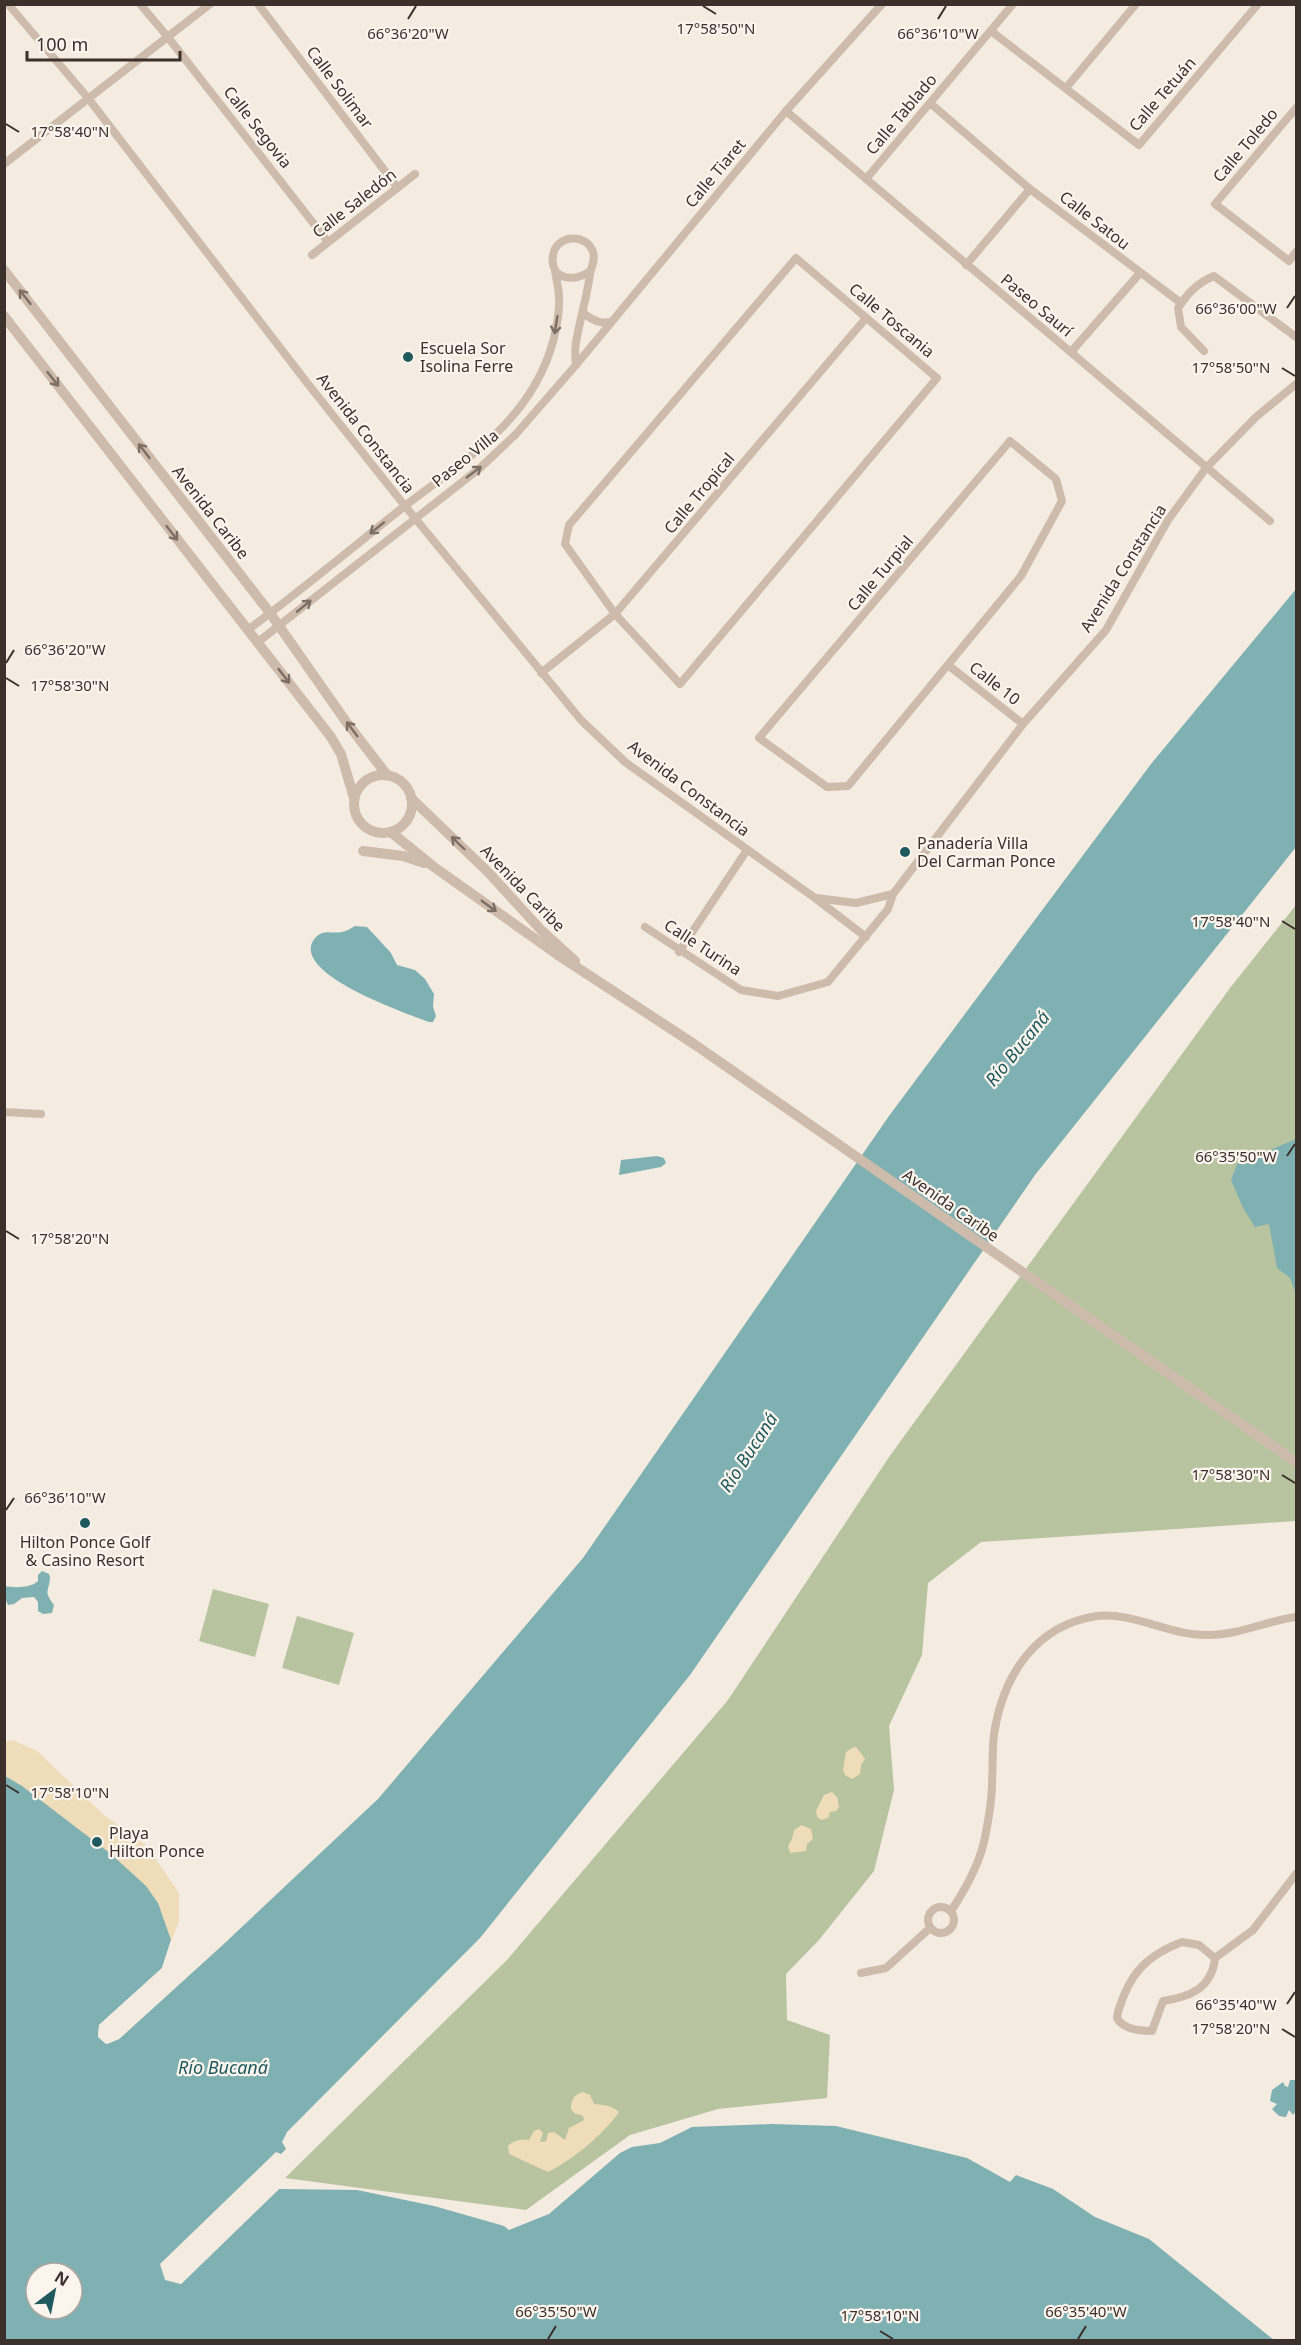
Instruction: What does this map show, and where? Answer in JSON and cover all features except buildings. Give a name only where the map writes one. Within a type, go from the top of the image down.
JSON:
[{"type":"street","name":"Avenida Constancia","points":[[8,4],[88,98],[191,234],[405,506],[581,720],[626,762],[866,937],[888,909],[893,894],[1023,724],[1106,630],[1168,520],[1206,468],[1256,417],[1296,384]]},
{"type":"street","name":"Calle Segovia","points":[[140,4],[328,242]]},
{"type":"street","points":[[4,164],[210,4]]},
{"type":"street","name":"Calle Solimar","points":[[258,4],[397,187]]},
{"type":"street","name":"Calle Tiaret","points":[[576,364],[786,111],[882,4]]},
{"type":"street","name":"Calle Tablado","points":[[866,179],[1013,4]]},
{"type":"street","points":[[1066,88],[1136,4]]},
{"type":"street","name":"Calle Tetuán","points":[[991,31],[1139,145],[1258,4]]},
{"type":"street","name":"Calle Satou","points":[[930,103],[1030,189],[1181,303]]},
{"type":"street","name":"Calle Toledo","points":[[1296,108],[1215,204],[1288,261],[1296,252]]},
{"type":"street","name":"Paseo Saurí","points":[[786,111],[1270,521]]},
{"type":"street","name":"Calle Saledón","points":[[312,255],[415,174]]},
{"type":"street","points":[[966,265],[1030,189]]},
{"type":"street","name":"Paseo Villa","points":[[249,629],[405,506],[467,461],[517,413],[535,386],[548,360],[556,328],[559,298],[552,256],[556,246],[565,239],[576,238],[586,242],[593,250],[594,261],[575,343],[576,364],[516,434],[480,468],[258,642]]},
{"type":"street","name":"Calle Toscania","points":[[796,258],[937,378],[680,684],[615,614],[565,544],[569,525],[796,258]]},
{"type":"street","points":[[554,267],[561,276],[571,279],[582,278],[590,271]]},
{"type":"street","name":"Avenida Caribe","points":[[4,270],[280,626],[347,723],[387,775]]},
{"type":"street","points":[[1071,352],[1140,273]]},
{"type":"street","points":[[1204,351],[1181,327],[1178,308],[1200,282],[1214,276],[1296,337]]},
{"type":"street","points":[[583,313],[602,324],[611,322]]},
{"type":"street","points":[[4,316],[332,737],[341,754],[354,798],[354,812],[365,828],[373,832],[392,833],[406,822],[410,815],[411,798],[403,783],[387,775],[370,778],[362,783],[354,798]]},
{"type":"street","name":"Calle Tropical","points":[[541,674],[615,614],[866,318]]},
{"type":"street","name":"Calle Turpial","points":[[1011,441],[1056,479],[1062,501],[1021,576],[948,665],[848,786],[827,787],[759,738],[1011,441]]},
{"type":"street","name":"Calle 10","points":[[948,665],[1023,724]]},
{"type":"street","name":"Avenida Caribe","points":[[411,798],[489,873],[542,931],[588,974]]},
{"type":"street","name":"Avenida Caribe","points":[[392,833],[434,867],[558,955],[780,1104],[1296,1462]]},
{"type":"street","points":[[679,952],[747,850]]},
{"type":"street","points":[[363,851],[403,856],[434,867]]},
{"type":"street","points":[[815,898],[856,903],[893,894]]},
{"type":"street","name":"Calle Turina","points":[[645,927],[679,952],[741,990],[778,996],[828,982],[866,937]]},
{"type":"street","points":[[4,1112],[41,1114]]},
{"type":"street","points":[[951,1911],[964,1892],[984,1842],[992,1785],[994,1734],[1001,1704],[1027,1653],[1040,1640],[1068,1623],[1099,1616],[1117,1616],[1184,1634],[1207,1635],[1239,1632],[1280,1619],[1296,1617]]},
{"type":"street","points":[[1215,1958],[1205,1948],[1191,1942],[1173,1945],[1152,1957],[1133,1975],[1120,2007],[1118,2021],[1139,2030],[1152,2031],[1163,2001],[1180,1998],[1197,1991],[1212,1973],[1215,1958],[1253,1930],[1296,1874]]},
{"type":"street","points":[[943,1907],[951,1911],[954,1919],[949,1931],[941,1934],[930,1928],[928,1919],[934,1908],[943,1907]]},
{"type":"street","points":[[861,1973],[886,1968],[901,1957],[930,1928]]},
{"type":"green space","points":[[1296,905],[1296,1521],[981,1542],[928,1583],[922,1655],[889,1726],[894,1790],[874,1871],[819,1940],[786,1974],[787,2020],[830,2035],[827,2098],[718,2109],[630,2135],[526,2210],[285,2178],[507,1960],[728,1700],[889,1457],[1230,988]]},
{"type":"green space","points":[[213,1589],[269,1604],[255,1657],[199,1641]]},
{"type":"green space","points":[[297,1616],[354,1633],[339,1685],[282,1668]]},
{"type":"sand","name":"Playa Hilton Ponce","points":[[12,1740],[37,1751],[105,1816],[146,1845],[179,1893],[179,1921],[168,1949],[5,1808],[5,1742]]},
{"type":"sand","points":[[854,1747],[865,1759],[861,1765],[860,1774],[852,1779],[845,1775],[843,1770],[846,1752]]},
{"type":"sand","points":[[832,1792],[837,1797],[839,1807],[836,1811],[830,1812],[828,1818],[821,1820],[817,1817],[816,1811],[824,1795]]},
{"type":"sand","points":[[802,1825],[811,1829],[813,1839],[807,1844],[806,1851],[790,1853],[788,1846],[794,1830]]},
{"type":"sand","points":[[583,2092],[590,2095],[594,2104],[604,2105],[619,2112],[587,2146],[548,2172],[509,2154],[510,2144],[517,2140],[529,2140],[534,2131],[539,2129],[543,2133],[540,2142],[546,2141],[548,2133],[554,2132],[565,2140],[569,2128],[584,2120],[583,2116],[574,2113],[571,2109],[574,2098]]},
{"type":"water","name":"Río Bucaná","points":[[1296,589],[1296,847],[1035,1175],[690,1675],[480,1938],[287,2132],[282,2142],[286,2149],[163,2266],[165,2279],[181,2284],[279,2189],[357,2190],[434,2206],[504,2226],[509,2230],[549,2214],[620,2153],[632,2147],[660,2143],[692,2127],[772,2124],[836,2126],[967,2158],[1010,2182],[1016,2175],[1053,2189],[1095,2217],[1149,2239],[1274,2340],[5,2340],[5,1776],[22,1786],[111,1854],[146,1886],[158,1903],[171,1940],[162,1968],[99,2025],[98,2037],[107,2044],[119,2039],[378,1799],[583,1558],[889,1116],[1151,764]]},
{"type":"water","points":[[355,926],[367,927],[391,953],[397,965],[415,970],[425,979],[434,994],[433,1007],[436,1016],[433,1022],[398,1010],[353,990],[317,964],[311,950],[316,937],[325,932],[344,932]]},
{"type":"water","points":[[1296,1139],[1296,1294],[1290,1278],[1277,1268],[1269,1224],[1255,1227],[1243,1208],[1231,1180],[1237,1164]]},
{"type":"water","points":[[657,1156],[664,1158],[666,1163],[661,1167],[619,1175],[621,1160]]},
{"type":"water","points":[[42,1571],[50,1577],[48,1591],[54,1605],[52,1613],[43,1614],[38,1611],[38,1602],[34,1597],[22,1598],[8,1605],[5,1598],[5,1586],[31,1585],[38,1581],[38,1575]]},
{"type":"water","points":[[1290,2080],[1296,2080],[1296,2111],[1293,2115],[1289,2110],[1286,2117],[1279,2116],[1272,2109],[1277,2104],[1270,2101],[1272,2090],[1283,2082],[1288,2087]]},
{"type":"pier","points":[[226,1938],[228,1940],[119,2039],[106,2044],[98,2037],[99,2025],[162,1968],[171,1940],[172,1947],[164,1970],[102,2027],[101,2036],[107,2041],[117,2037]]},
{"type":"pier","points":[[276,2152],[281,2154],[280,2159],[166,2267],[168,2277],[180,2281],[277,2186],[282,2186],[181,2284],[165,2280],[160,2264]]},
{"type":"place","name":"Escuela Sor Isolina Ferre","points":[[408,357]]},
{"type":"place","name":"Panadería Villa Del Carman Ponce","points":[[905,852]]},
{"type":"place","name":"Hilton Ponce Golf & Casino Resort","points":[[85,1523]]},
{"type":"place","name":"Playa Hilton Ponce","points":[[97,1842]]}]
